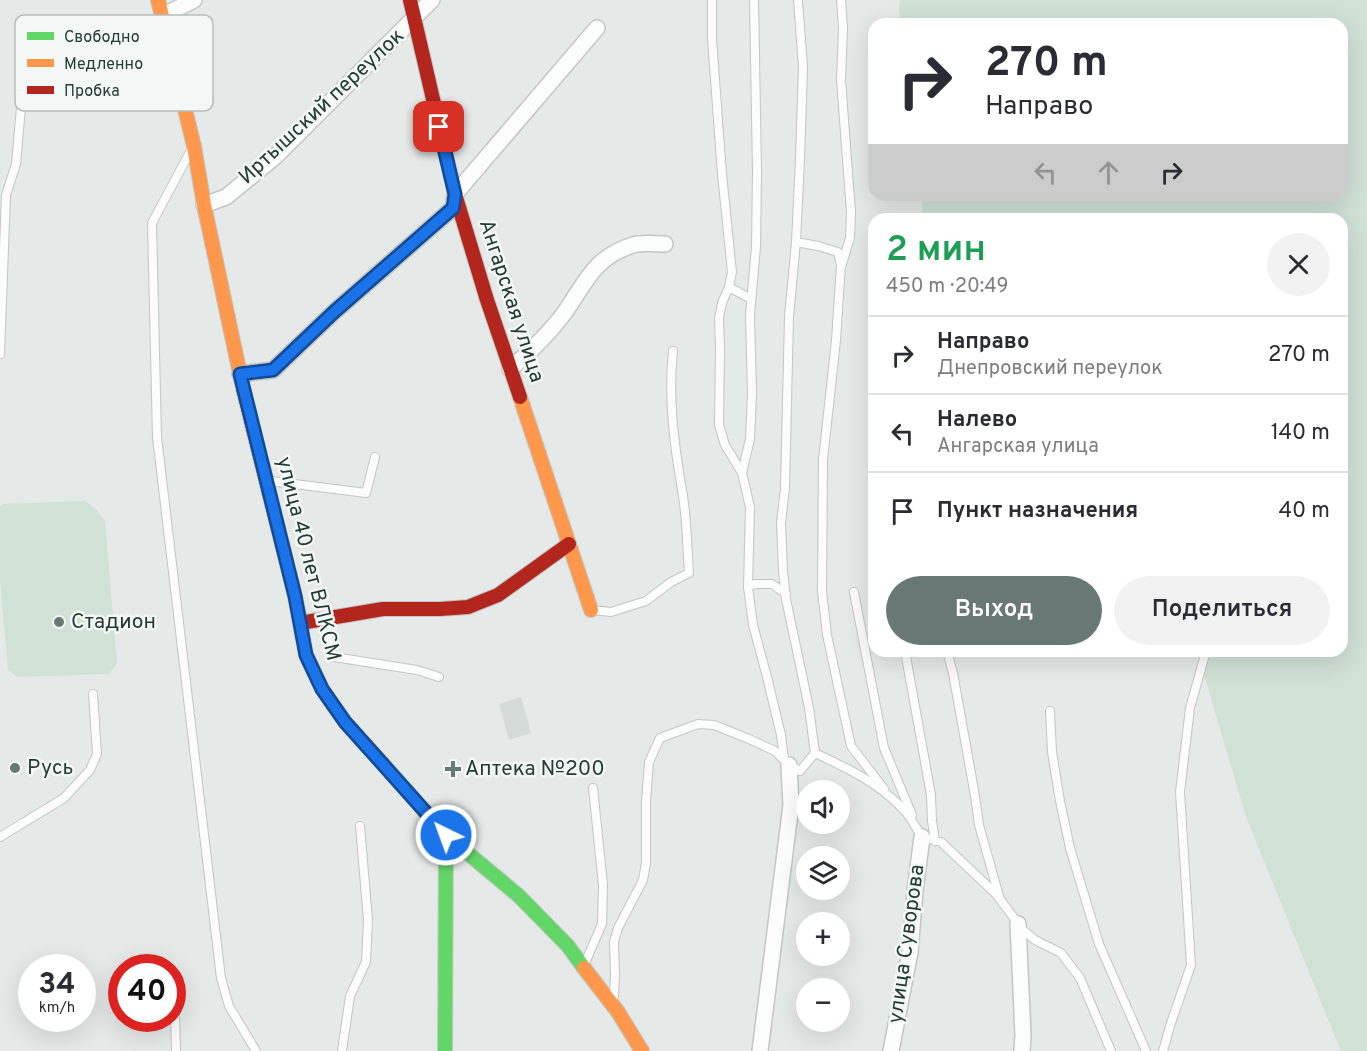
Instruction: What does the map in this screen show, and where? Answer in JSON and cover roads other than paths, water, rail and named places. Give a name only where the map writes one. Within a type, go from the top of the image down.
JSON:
[{"type":"street","name":"улица 40 лет ВЛКСМ","points":[[158,0],[162,15]]},
{"type":"street","points":[[164,15],[194,0]]},
{"type":"street","name":"Ангарская улица","points":[[410,0],[455,194],[486,300],[591,610]]},
{"type":"street","name":"Иртышский переулок","points":[[204,205],[226,197],[276,156],[432,0]]},
{"type":"street","points":[[240,374],[273,370],[334,312],[453,208],[455,194],[597,28]]},
{"type":"street","name":"улица 40 лет ВЛКСМ","points":[[185,111],[240,374],[306,655],[322,689],[345,722],[446,835],[519,896],[568,946],[613,1005],[642,1051]]},
{"type":"street","points":[[510,369],[538,346],[564,313],[591,272],[606,257],[634,244],[665,244]]},
{"type":"street","points":[[300,623],[383,609],[468,607],[498,595],[569,544]]},
{"type":"street","points":[[760,1051],[791,805],[787,763]]},
{"type":"street","points":[[445,1051],[446,835]]},
{"type":"street","name":"улица Суворова","points":[[891,1051],[910,952],[915,891],[925,836]]},
{"type":"street","points":[[1018,924],[1022,1051]]},
{"type":"lane","points":[[712,0],[712,39],[732,272],[719,318],[719,425],[725,445],[742,473],[750,507],[748,587],[753,625],[787,763]]},
{"type":"lane","points":[[742,473],[750,439],[752,394],[750,315],[756,247],[754,0]]},
{"type":"lane","points":[[613,1005],[614,942],[618,928],[643,880],[646,863],[646,801],[649,762],[660,738],[698,724],[714,725],[775,751],[787,763],[800,771],[815,753],[809,708],[786,594],[781,523],[785,488],[789,317],[796,242],[803,67],[798,0]]},
{"type":"lane","points":[[842,0],[841,80],[851,212],[850,238],[841,265],[836,340],[823,460],[822,591],[827,635],[851,746],[893,799]]},
{"type":"lane","points":[[0,354],[6,195],[16,164],[21,111]]},
{"type":"lane","points":[[194,146],[152,223],[157,437],[221,978],[229,1006],[256,1051]]},
{"type":"lane","points":[[796,242],[837,252],[841,265]]},
{"type":"lane","points":[[729,287],[751,299]]},
{"type":"lane","points":[[591,610],[611,612],[646,601],[671,582],[689,573],[683,490],[673,422],[671,386],[673,351]]},
{"type":"lane","points":[[266,480],[366,493],[375,457]]},
{"type":"lane","points":[[748,587],[755,584],[772,584],[786,594]]},
{"type":"lane","points":[[854,592],[884,748],[925,836]]},
{"type":"lane","points":[[326,619],[334,657],[417,670],[439,677]]},
{"type":"lane","points":[[906,657],[931,795],[932,821],[925,836]]},
{"type":"lane","points":[[948,657],[979,825],[1001,900]]},
{"type":"lane","points":[[1163,1051],[1191,965],[1180,792],[1190,708],[1204,657]]},
{"type":"lane","points":[[0,837],[64,798],[90,770],[97,754],[93,694]]},
{"type":"lane","points":[[1050,711],[1060,801],[1070,848],[1099,944],[1146,1051]]},
{"type":"lane","points":[[815,753],[854,772],[882,790],[905,811],[925,836],[941,842],[996,894],[1018,924],[1035,940],[1060,953],[1080,978],[1111,1051]]},
{"type":"lane","points":[[584,967],[602,924],[603,885],[593,788]]},
{"type":"lane","points":[[342,1051],[350,996],[366,962],[368,920],[360,826]]},
{"type":"lane","points":[[175,1032],[176,1051]]},
{"type":"place","name":"Стадион","points":[[59,622]]},
{"type":"place","name":"Русь","points":[[15,768]]},
{"type":"place","name":"Аптека №200","points":[[453,769]]}]
